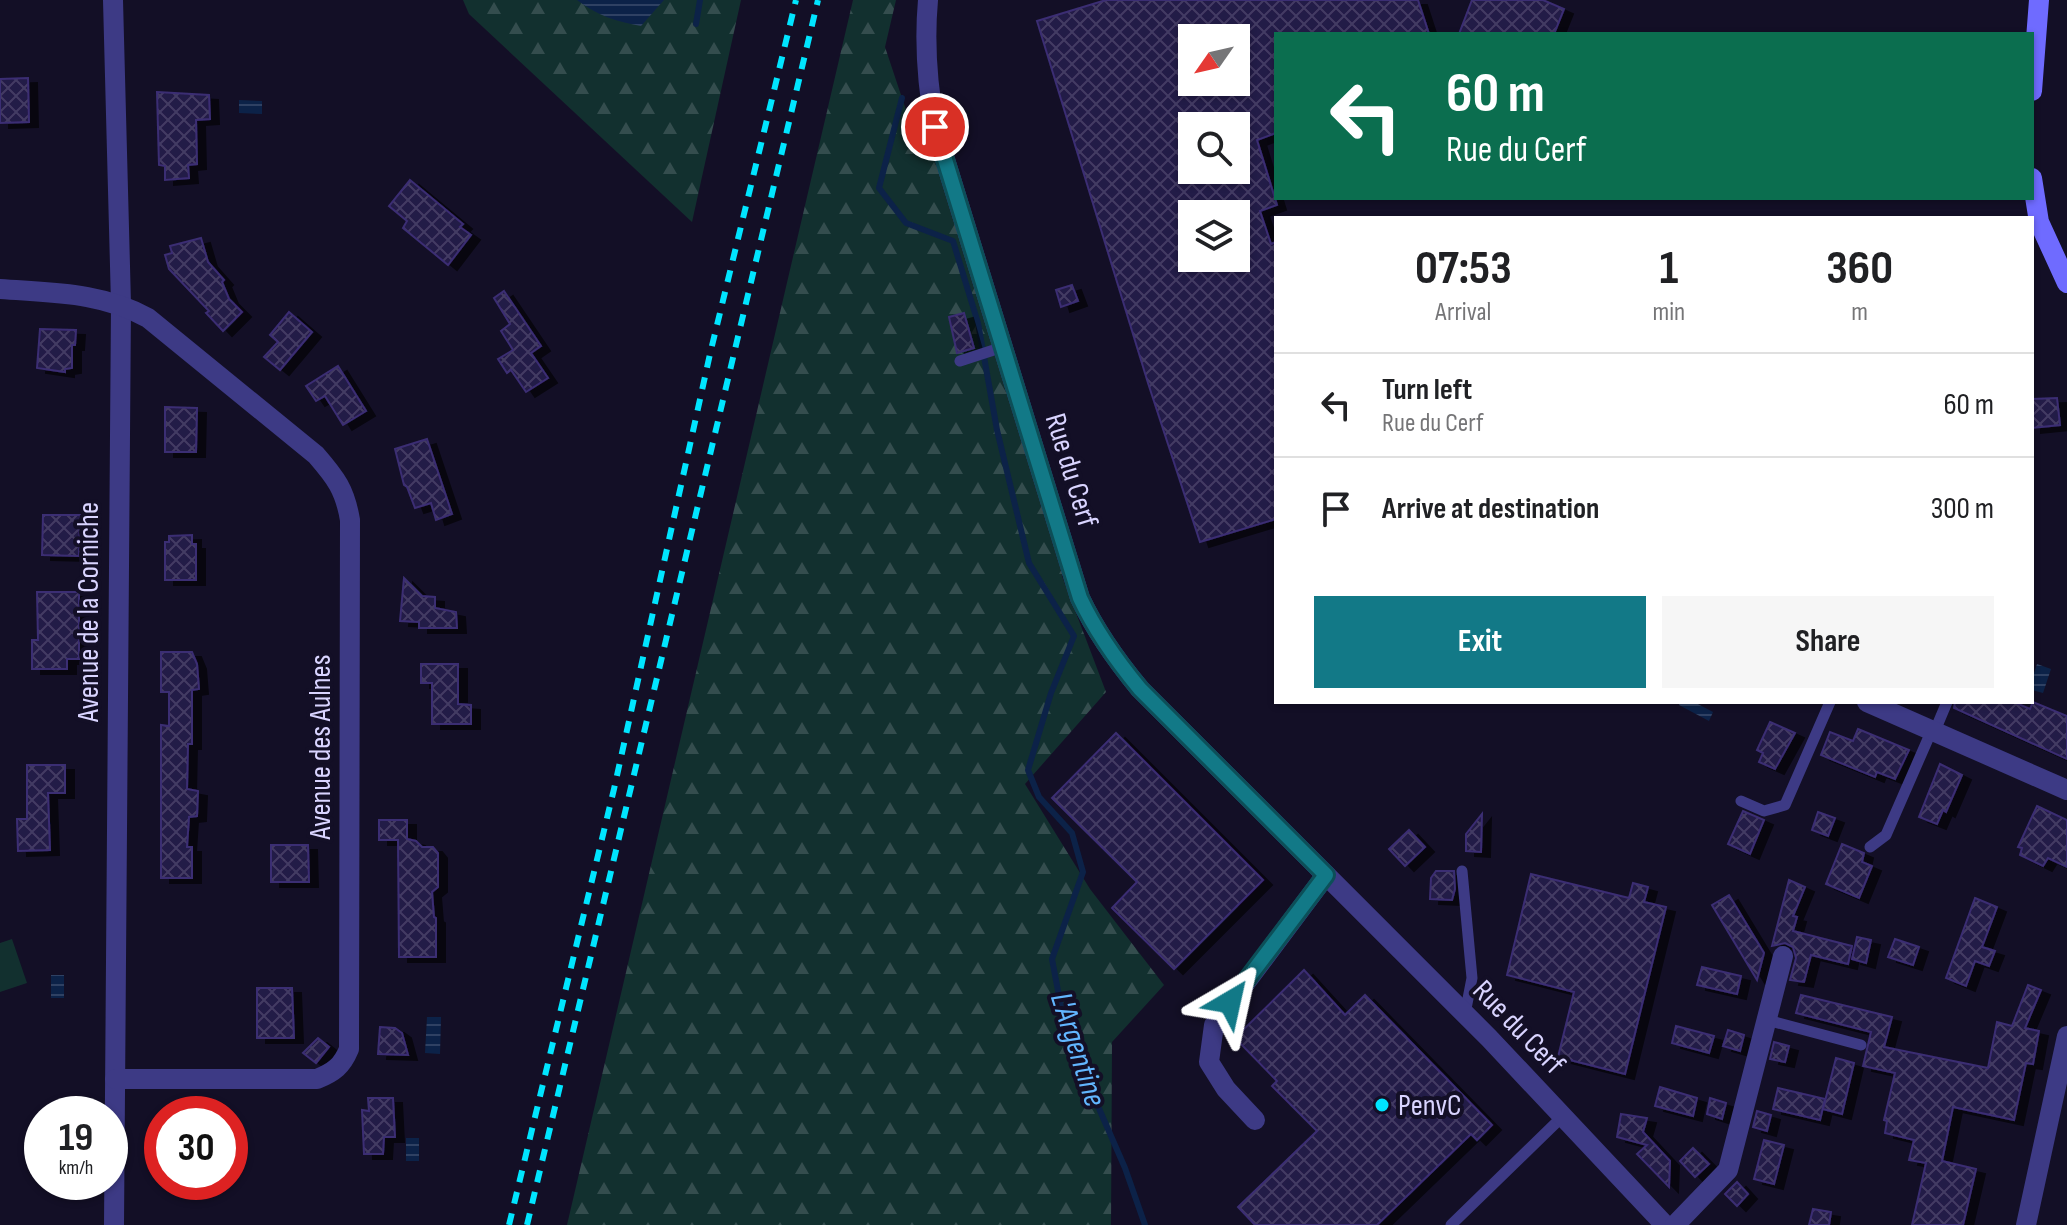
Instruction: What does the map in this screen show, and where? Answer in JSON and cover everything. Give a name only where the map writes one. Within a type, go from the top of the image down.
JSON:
[{"type":"main road","points":[[2034,65],[2039,0]]},
{"type":"main road","points":[[2034,191],[2039,222],[2067,283]]},
{"type":"street","name":"Avenue de la Corniche","points":[[113,0],[121,304],[114,1225]]},
{"type":"street","name":"Rue du Cerf","points":[[928,0],[926,79],[935,127],[999,348],[1080,598],[1095,628],[1140,689],[1465,1014],[1665,1225]]},
{"type":"street","name":"Avenue des Aulnes","points":[[0,289],[90,295],[121,304],[148,318],[316,455],[346,495],[350,520],[349,1049],[343,1063],[333,1072],[317,1079],[115,1079]]},
{"type":"street","points":[[1871,704],[2067,790]]},
{"type":"street","points":[[1255,1120],[1226,1089],[1209,1062],[1214,1025],[1326,875]]},
{"type":"street","points":[[1675,1225],[1728,1170],[1783,956]]},
{"type":"street","points":[[2026,1225],[2067,1036]]},
{"type":"lane","points":[[960,361],[999,348]]},
{"type":"lane","points":[[1741,801],[1764,811],[1785,805],[1829,704]]},
{"type":"lane","points":[[1870,847],[1886,835],[1946,704]]},
{"type":"lane","points":[[1462,871],[1472,978],[1465,1014]]},
{"type":"lane","points":[[1767,1020],[1861,1045]]},
{"type":"lane","points":[[1451,1225],[1563,1116]]},
{"type":"green space","points":[[463,0],[741,0],[692,222],[469,14]]},
{"type":"green space","points":[[853,0],[896,0],[885,47],[913,131],[923,107],[1064,564],[1062,576],[1106,692],[1025,784],[1090,889],[1164,985],[1112,1042],[1111,1225],[567,1225]]},
{"type":"green space","points":[[12,939],[27,983],[0,992],[0,943]]},
{"type":"water","points":[[577,0],[664,0],[641,26],[607,17]]},
{"type":"water","points":[[239,100],[262,101],[262,114],[239,113]]},
{"type":"water","points":[[2037,664],[2051,669],[2043,693],[2034,691]]},
{"type":"water","points":[[1698,704],[1713,712],[1709,721],[1679,705]]},
{"type":"water","points":[[51,975],[64,975],[64,998],[51,998]]},
{"type":"water","points":[[427,1017],[441,1017],[440,1054],[425,1053]]},
{"type":"water","points":[[406,1138],[419,1138],[419,1161],[406,1161]]},
{"type":"building","points":[[1106,0],[1418,0],[1428,32],[1274,32],[1274,134],[1257,140],[1277,205],[1260,211],[1271,244],[1274,243],[1274,520],[1200,542],[1037,21]]},
{"type":"building","points":[[1472,0],[1543,0],[1564,9],[1555,32],[1460,32]]},
{"type":"building","points":[[28,78],[29,122],[0,123],[0,79]]},
{"type":"building","points":[[157,92],[209,95],[210,119],[196,120],[197,164],[188,165],[189,178],[165,180],[165,166],[159,165]]},
{"type":"building","points":[[410,180],[463,224],[460,227],[471,235],[448,265],[403,228],[407,221],[389,206]]},
{"type":"building","points":[[201,238],[208,262],[224,280],[222,282],[229,299],[242,312],[223,331],[206,313],[209,311],[169,269],[165,255],[172,253],[170,246]]},
{"type":"building","points":[[1072,285],[1078,301],[1061,307],[1056,290]]},
{"type":"building","points":[[504,291],[541,346],[531,353],[548,378],[526,392],[511,370],[507,373],[498,359],[513,350],[501,331],[510,324],[494,298]]},
{"type":"building","points":[[289,312],[312,332],[280,370],[264,357],[278,342],[270,335]]},
{"type":"building","points":[[964,313],[974,348],[957,353],[949,317]]},
{"type":"building","points":[[40,329],[76,330],[75,345],[72,345],[72,368],[65,369],[65,372],[37,368]]},
{"type":"building","points":[[338,366],[366,411],[343,425],[325,396],[316,401],[306,386]]},
{"type":"building","points":[[2057,398],[2060,425],[2034,428],[2034,399]]},
{"type":"building","points":[[165,407],[197,408],[196,452],[165,452]]},
{"type":"building","points":[[427,439],[452,514],[436,520],[431,503],[415,508],[404,485],[395,449]]},
{"type":"building","points":[[43,515],[80,515],[79,556],[42,555]]},
{"type":"building","points":[[192,535],[192,544],[196,544],[196,580],[165,580],[165,542],[169,542],[169,536]]},
{"type":"building","points":[[404,578],[422,596],[435,597],[435,608],[456,612],[457,628],[419,628],[419,622],[400,621]]},
{"type":"building","points":[[37,592],[79,592],[79,659],[67,659],[67,669],[32,669],[32,640],[38,640]]},
{"type":"building","points":[[161,652],[192,652],[197,664],[199,689],[192,690],[192,744],[188,744],[187,789],[198,791],[197,816],[189,817],[187,847],[192,847],[192,878],[161,878],[161,725],[169,726],[169,692],[161,692]]},
{"type":"building","points":[[421,664],[458,664],[458,704],[471,705],[471,724],[432,724],[432,683],[421,683]]},
{"type":"building","points":[[2034,702],[2067,716],[2067,759],[1954,708],[1955,704],[2019,704],[2030,709]]},
{"type":"building","points":[[1770,722],[1795,733],[1775,769],[1759,762],[1763,753],[1757,750]]},
{"type":"building","points":[[1858,729],[1909,750],[1895,779],[1877,772],[1875,777],[1821,755],[1830,732],[1853,741]]},
{"type":"building","points":[[1116,733],[1263,880],[1174,969],[1112,908],[1137,882],[1052,798]]},
{"type":"building","points":[[1940,764],[1962,775],[1946,812],[1943,810],[1937,824],[1919,817]]},
{"type":"building","points":[[27,765],[65,765],[65,793],[48,793],[50,850],[18,851],[17,819],[27,819]]},
{"type":"building","points":[[2037,806],[2067,820],[2067,867],[2048,858],[2043,866],[2020,855],[2022,848],[2018,847]]},
{"type":"building","points":[[1743,811],[1764,820],[1750,854],[1728,844]]},
{"type":"building","points":[[1818,812],[1835,818],[1828,836],[1812,830]]},
{"type":"building","points":[[1482,814],[1481,852],[1466,851],[1466,834]]},
{"type":"building","points":[[379,820],[407,820],[407,839],[416,841],[422,847],[433,847],[438,853],[438,887],[432,892],[436,957],[399,957],[398,840],[379,840]]},
{"type":"building","points":[[1409,830],[1425,847],[1405,866],[1389,849]]},
{"type":"building","points":[[1842,844],[1864,853],[1862,862],[1872,866],[1859,898],[1826,884]]},
{"type":"building","points":[[271,845],[308,845],[309,882],[271,882]]},
{"type":"building","points":[[1436,871],[1454,871],[1452,900],[1430,899],[1431,878]]},
{"type":"building","points":[[1531,874],[1629,898],[1633,883],[1648,887],[1644,902],[1666,907],[1625,1074],[1558,1057],[1574,992],[1507,975]]},
{"type":"building","points":[[1789,880],[1805,887],[1793,916],[1797,917],[1793,931],[1852,946],[1848,964],[1811,955],[1804,982],[1790,980],[1796,958],[1793,947],[1785,943],[1772,946]]},
{"type":"building","points":[[1729,895],[1764,953],[1757,980],[1712,905]]},
{"type":"building","points":[[1975,898],[1997,907],[1982,947],[1995,951],[1989,966],[1975,961],[1966,986],[1946,978]]},
{"type":"building","points":[[1857,937],[1871,940],[1866,963],[1852,959]]},
{"type":"building","points":[[1895,939],[1919,947],[1913,965],[1888,957]]},
{"type":"building","points":[[1702,967],[1741,976],[1737,994],[1697,985]]},
{"type":"building","name":"PenvC","points":[[1304,970],[1345,1015],[1365,995],[1492,1125],[1477,1140],[1471,1134],[1377,1225],[1255,1225],[1238,1207],[1317,1131],[1272,1086],[1277,1081],[1235,1038]]},
{"type":"building","points":[[2028,985],[2041,990],[2025,1028],[2039,1031],[2033,1064],[2026,1063],[2014,1120],[1953,1107],[1942,1161],[1976,1169],[1963,1225],[1912,1225],[1926,1163],[1909,1160],[1914,1140],[1885,1133],[1887,1121],[1884,1120],[1895,1073],[1863,1066],[1871,1032],[1796,1013],[1801,995],[1892,1017],[1884,1047],[1988,1068],[1997,1022],[2012,1026]]},
{"type":"building","points":[[257,988],[292,988],[294,1038],[257,1038]]},
{"type":"building","points":[[1676,1026],[1714,1036],[1709,1053],[1672,1043]]},
{"type":"building","points":[[380,1027],[395,1028],[402,1033],[408,1055],[378,1054]]},
{"type":"building","points":[[1728,1030],[1744,1035],[1740,1051],[1723,1046]]},
{"type":"building","points":[[318,1038],[329,1047],[316,1063],[303,1053]]},
{"type":"building","points":[[1774,1042],[1789,1046],[1785,1062],[1770,1059]]},
{"type":"building","points":[[1836,1058],[1854,1063],[1842,1114],[1823,1109]]},
{"type":"building","points":[[1660,1087],[1697,1098],[1693,1116],[1655,1106]]},
{"type":"building","points":[[1778,1088],[1825,1099],[1820,1120],[1773,1109]]},
{"type":"building","points":[[368,1098],[393,1098],[395,1137],[384,1137],[383,1154],[364,1154],[362,1110],[369,1111]]},
{"type":"building","points":[[1710,1098],[1726,1103],[1722,1119],[1707,1114]]},
{"type":"building","points":[[1757,1111],[1771,1115],[1767,1131],[1753,1127]]},
{"type":"building","points":[[1621,1114],[1647,1118],[1643,1132],[1670,1161],[1669,1187],[1637,1154],[1647,1145],[1617,1137]]},
{"type":"building","points":[[1764,1140],[1784,1145],[1774,1184],[1754,1179]]},
{"type":"building","points":[[1693,1148],[1709,1164],[1695,1177],[1680,1161]]},
{"type":"building","points":[[1737,1182],[1748,1194],[1737,1206],[1725,1194]]},
{"type":"building","points":[[1813,1209],[1831,1212],[1829,1225],[1809,1225]]},
{"type":"waterway","points":[[696,24],[700,0]]},
{"type":"waterway","name":"L'Argentine","points":[[902,98],[879,188],[906,223],[953,241],[978,323],[997,430],[1029,563],[1074,636],[1051,693],[1028,770],[1039,797],[1072,833],[1083,872],[1052,959],[1066,1033],[1125,1168],[1145,1225]]},
{"type":"railway","points":[[509,1225],[614,789],[710,354],[796,0]]},
{"type":"railway","points":[[527,1225],[818,0]]},
{"type":"place","name":"PenvC","points":[[1382,1105]]},
{"type":"route","points":[[935,127],[1080,598],[1095,628],[1140,689],[1326,875],[1230,1002]]}]
